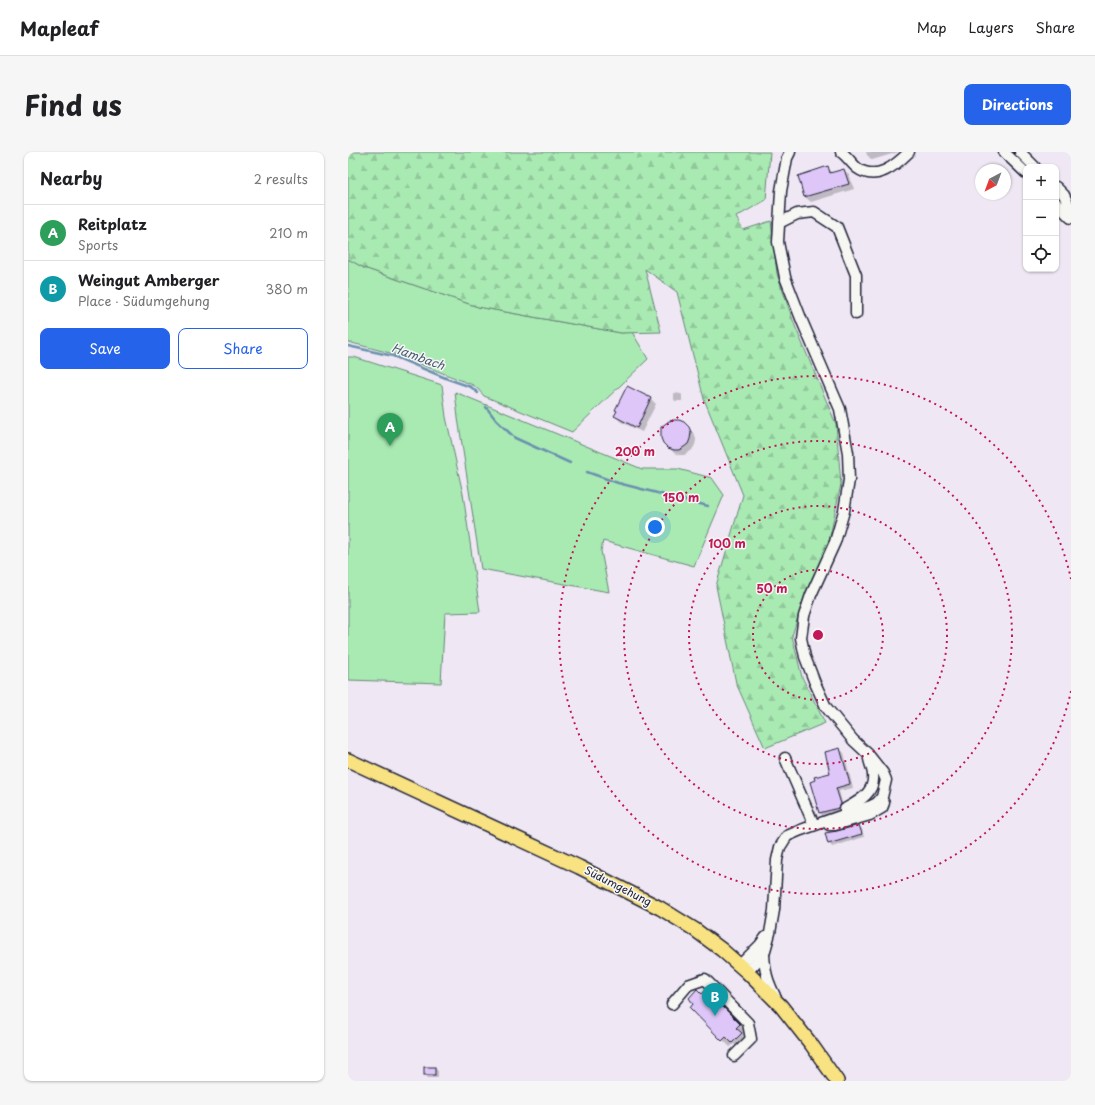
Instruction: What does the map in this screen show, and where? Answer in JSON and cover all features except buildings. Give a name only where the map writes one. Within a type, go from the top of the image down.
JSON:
[{"type":"main road","name":"Südumgehung","points":[[348,760],[578,867],[660,908],[713,943],[743,969],[780,1006],[811,1044],[837,1081]]},
{"type":"street","points":[[780,1006],[768,982],[765,970],[764,954],[774,910],[777,860],[780,847],[787,836],[877,803],[882,798],[886,780],[883,773],[866,759],[826,707],[805,657],[801,638],[804,616],[810,595],[835,542],[844,511],[849,480],[848,453],[840,409],[802,321],[785,276],[778,242],[781,191],[787,158],[790,152]]},
{"type":"street","points":[[841,152],[857,168],[868,173],[885,171],[909,152]]},
{"type":"street","points":[[1004,152],[1023,170]]},
{"type":"street","points":[[1020,152],[1032,164]]},
{"type":"street","points":[[1059,190],[1064,195],[1071,210]]},
{"type":"street","points":[[1059,206],[1071,218]]},
{"type":"street","points":[[779,223],[797,214],[814,212],[837,227],[856,275],[856,314]]},
{"type":"street","points":[[785,758],[817,824]]},
{"type":"street","points":[[817,824],[860,801],[871,789],[873,774],[866,759]]},
{"type":"street","points":[[743,969],[770,933]]},
{"type":"street","points":[[743,969],[764,954]]},
{"type":"street","points":[[672,1004],[688,985],[704,979],[748,1024],[751,1039],[734,1056]]},
{"type":"green space","points":[[348,152],[770,152],[766,200],[736,217],[743,230],[771,221],[777,274],[795,326],[836,424],[841,484],[828,546],[805,594],[792,636],[802,677],[825,723],[765,748],[736,683],[716,586],[743,495],[704,399],[677,292],[645,269],[661,332],[621,333],[478,307],[364,268],[348,259]]},
{"type":"green space","points":[[348,259],[364,268],[478,307],[621,333],[632,332],[648,359],[572,432],[484,396],[473,385],[394,354],[348,342]]},
{"type":"green space","points":[[348,357],[354,357],[442,385],[446,417],[463,494],[480,612],[445,613],[441,683],[348,680]]},
{"type":"green space","points":[[455,392],[642,469],[678,469],[712,478],[724,495],[694,566],[603,541],[601,551],[609,592],[481,569]]},
{"type":"waterway","name":"Hambach","points":[[348,346],[393,356],[471,387],[478,393]]},
{"type":"waterway","name":"Hambach","points":[[486,407],[496,420],[515,438],[570,463]]},
{"type":"waterway","name":"Hambach","points":[[587,472],[618,483],[708,506]]},
{"type":"place","name":"Reitplatz","points":[[390,446]]},
{"type":"place","name":"Weingut Amberger","points":[[715,1016]]}]
